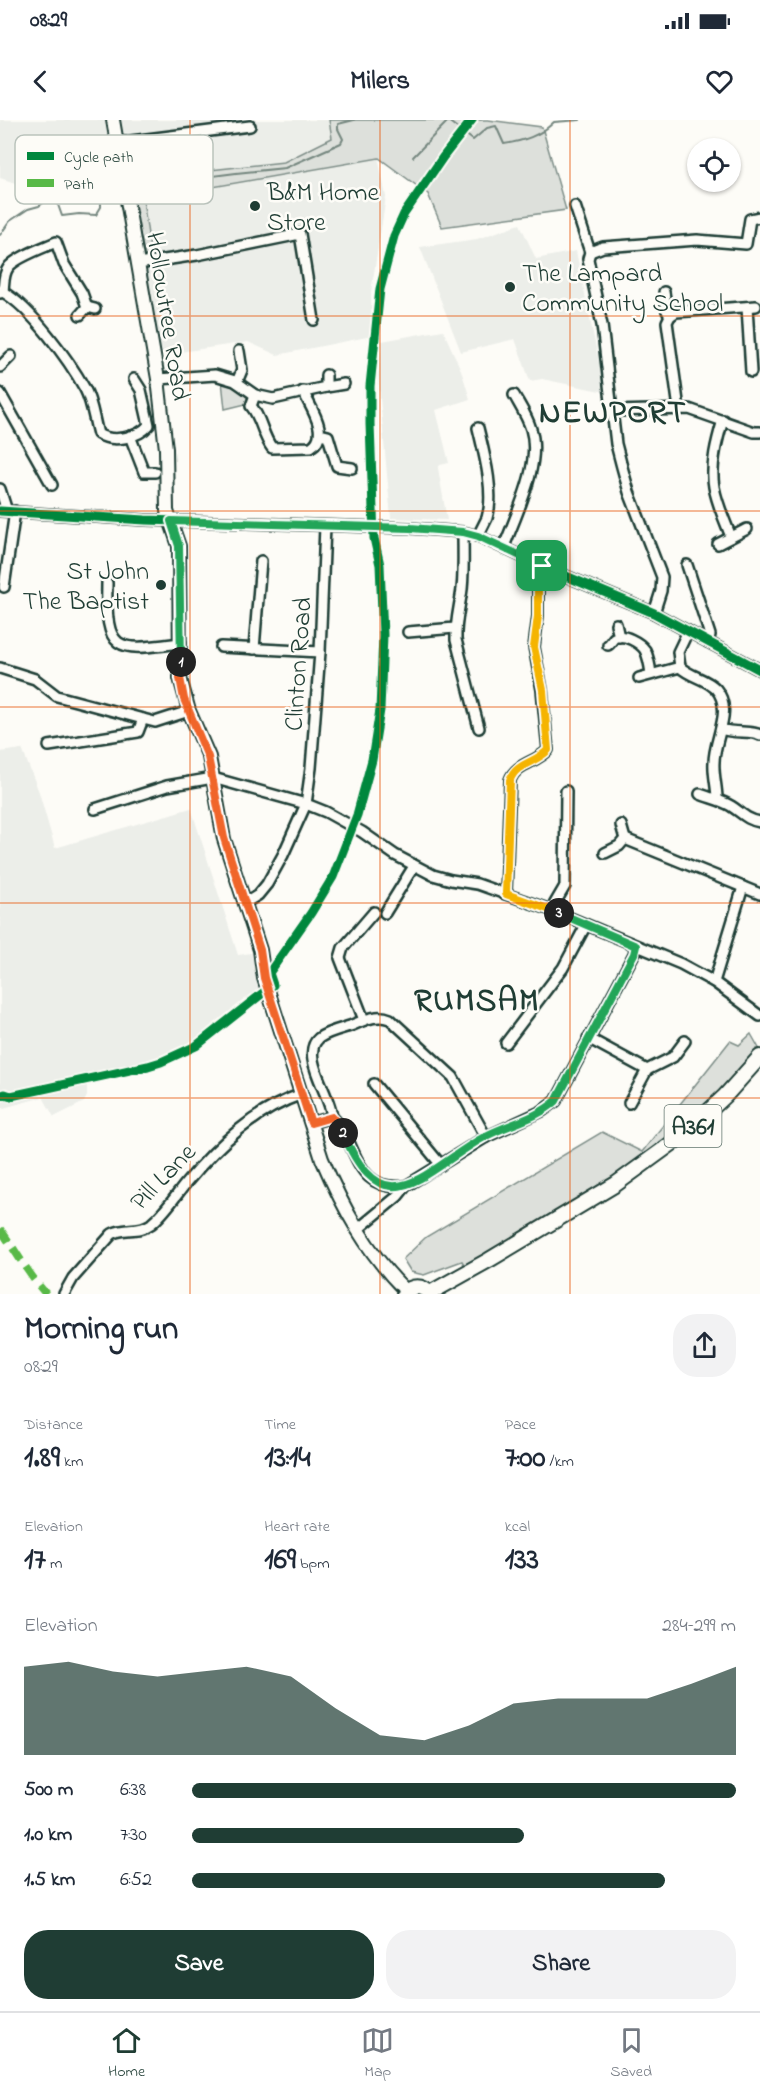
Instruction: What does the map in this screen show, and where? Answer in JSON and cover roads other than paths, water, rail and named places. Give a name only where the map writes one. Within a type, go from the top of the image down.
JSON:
[{"type":"highway","name":"A361","points":[[430,1294],[616,1184],[682,1136],[725,1096],[760,1057]]},
{"type":"highway","points":[[405,1292],[416,1287],[426,1289],[430,1294]]},
{"type":"main road","name":"Hollowtree Road","points":[[113,120],[114,135]]},
{"type":"main road","name":"Hollowtree Road","points":[[127,204],[158,379],[166,449],[167,511],[179,546],[180,678],[189,711],[208,757],[224,838],[260,950],[264,978],[334,1187],[357,1230],[405,1292]]},
{"type":"street","points":[[179,135],[250,126]]},
{"type":"street","points":[[575,206],[590,252],[588,260],[602,325],[616,444],[624,475],[662,577],[661,591],[654,613]]},
{"type":"street","points":[[590,252],[603,247],[698,240],[746,249],[750,219],[760,217]]},
{"type":"street","points":[[138,264],[197,255],[300,234],[314,320]]},
{"type":"street","points":[[87,310],[82,293],[64,264],[59,242],[12,263],[4,276],[2,293],[18,302],[52,340],[86,391],[98,434],[106,439],[143,432],[149,425],[141,390],[134,379]]},
{"type":"street","points":[[664,292],[670,316]]},
{"type":"street","points":[[679,409],[667,322],[676,312],[752,307],[751,372]]},
{"type":"street","points":[[237,382],[242,370],[239,351]]},
{"type":"street","points":[[0,367],[11,356]]},
{"type":"street","points":[[158,379],[215,375],[237,382],[255,395],[273,399],[344,384]]},
{"type":"street","points":[[326,375],[326,387]]},
{"type":"street","points":[[255,395],[251,406],[261,422],[265,439],[272,448],[311,447],[319,440],[320,434],[318,423],[303,391]]},
{"type":"street","points":[[0,393],[52,485]]},
{"type":"street","points":[[504,547],[530,475],[534,446],[531,430],[514,395]]},
{"type":"street","points":[[613,411],[689,409],[754,432],[760,432]]},
{"type":"street","points":[[723,420],[718,436],[713,474],[714,486],[731,537]]},
{"type":"street","points":[[478,428],[484,453],[490,502],[487,517],[478,536]]},
{"type":"street","points":[[320,434],[328,436],[337,466],[352,468]]},
{"type":"street","points":[[130,436],[144,472],[155,472]]},
{"type":"street","points":[[0,489],[7,511],[4,587]]},
{"type":"street","points":[[7,511],[171,521],[391,527],[463,532],[504,547],[542,566],[654,613],[760,670]]},
{"type":"street","name":"Clinton Road","points":[[245,903],[258,895],[267,884],[284,855],[306,804],[320,652],[325,526]]},
{"type":"street","points":[[718,544],[747,529]]},
{"type":"street","points":[[463,532],[462,588],[455,628],[459,655],[479,728]]},
{"type":"street","points":[[254,649],[261,561]]},
{"type":"street","points":[[687,565],[710,635],[708,642]]},
{"type":"street","points":[[506,894],[510,780],[513,772],[519,767],[542,756],[548,750],[543,690],[534,647],[538,616],[538,575],[542,566]]},
{"type":"street","points":[[107,583],[109,630],[117,643],[127,647],[181,643]]},
{"type":"street","points":[[616,624],[620,637]]},
{"type":"street","points":[[408,632],[455,628]]},
{"type":"street","points":[[688,631],[678,652],[680,667],[717,690],[723,702],[724,714],[715,746],[717,799]]},
{"type":"street","points":[[608,645],[614,638],[620,637],[635,641],[644,649],[651,674]]},
{"type":"street","points":[[221,647],[320,652]]},
{"type":"street","points":[[639,678],[680,667]]},
{"type":"street","points":[[0,668],[35,679],[57,696],[155,722],[189,711]]},
{"type":"street","points":[[49,746],[138,732],[143,719]]},
{"type":"street","points":[[721,729],[732,733],[755,732],[760,735]]},
{"type":"street","points":[[95,809],[167,786],[213,778],[306,804],[345,823],[414,866],[434,875],[477,884],[551,910],[681,964],[714,982],[759,1016]]},
{"type":"street","points":[[551,910],[566,886],[562,804],[566,791]]},
{"type":"street","points":[[700,794],[730,805],[749,820],[760,822]]},
{"type":"street","points":[[621,825],[625,839]]},
{"type":"street","points":[[605,853],[619,846],[625,839]]},
{"type":"street","points":[[625,839],[760,894]]},
{"type":"street","points":[[667,868],[671,858]]},
{"type":"street","points":[[385,913],[414,866]]},
{"type":"street","points":[[714,982],[743,887]]},
{"type":"street","points":[[364,1020],[340,958],[343,948],[374,912]]},
{"type":"street","points":[[507,1043],[563,968],[586,925]]},
{"type":"street","points":[[357,1230],[398,1196],[406,1186],[486,1137],[542,1111],[556,1101],[634,954],[636,946]]},
{"type":"street","points":[[406,1186],[393,1187],[380,1184],[365,1173],[357,1163],[340,1126],[332,1117],[331,1108],[312,1058],[315,1043],[322,1036],[377,1016],[390,1019],[453,1077],[486,1137]]},
{"type":"street","points":[[588,1038],[644,1069]]},
{"type":"street","points":[[629,1103],[644,1069],[673,1057],[685,1041]]},
{"type":"street","points":[[374,1084],[441,1165]]},
{"type":"street","name":"Pill Lane","points":[[64,1294],[78,1272],[112,1234],[117,1231],[142,1228],[153,1223],[193,1175],[248,1121],[288,1098],[302,1094]]},
{"type":"street","points":[[311,1123],[332,1117]]},
{"type":"waterway","points":[[213,176],[285,168],[341,143],[343,139],[338,124],[354,120]]},
{"type":"waterway","points":[[447,120],[473,140],[487,128],[496,126],[504,144],[531,137],[554,122],[580,120]]},
{"type":"waterway","points":[[413,157],[448,121]]},
{"type":"waterway","points":[[0,235],[10,221],[28,209],[42,204]]},
{"type":"waterway","points":[[58,204],[62,216],[96,215],[101,204]]},
{"type":"place","name":"B&M Home Store","points":[[255,206]]},
{"type":"place","name":"The Lampard Community School","points":[[510,287]]},
{"type":"place","name":"St John The Baptist","points":[[161,585]]},
{"type":"district","name":"NEWPORT","points":[[613,411]]},
{"type":"district","name":"RUMSAM","points":[[477,999]]}]
